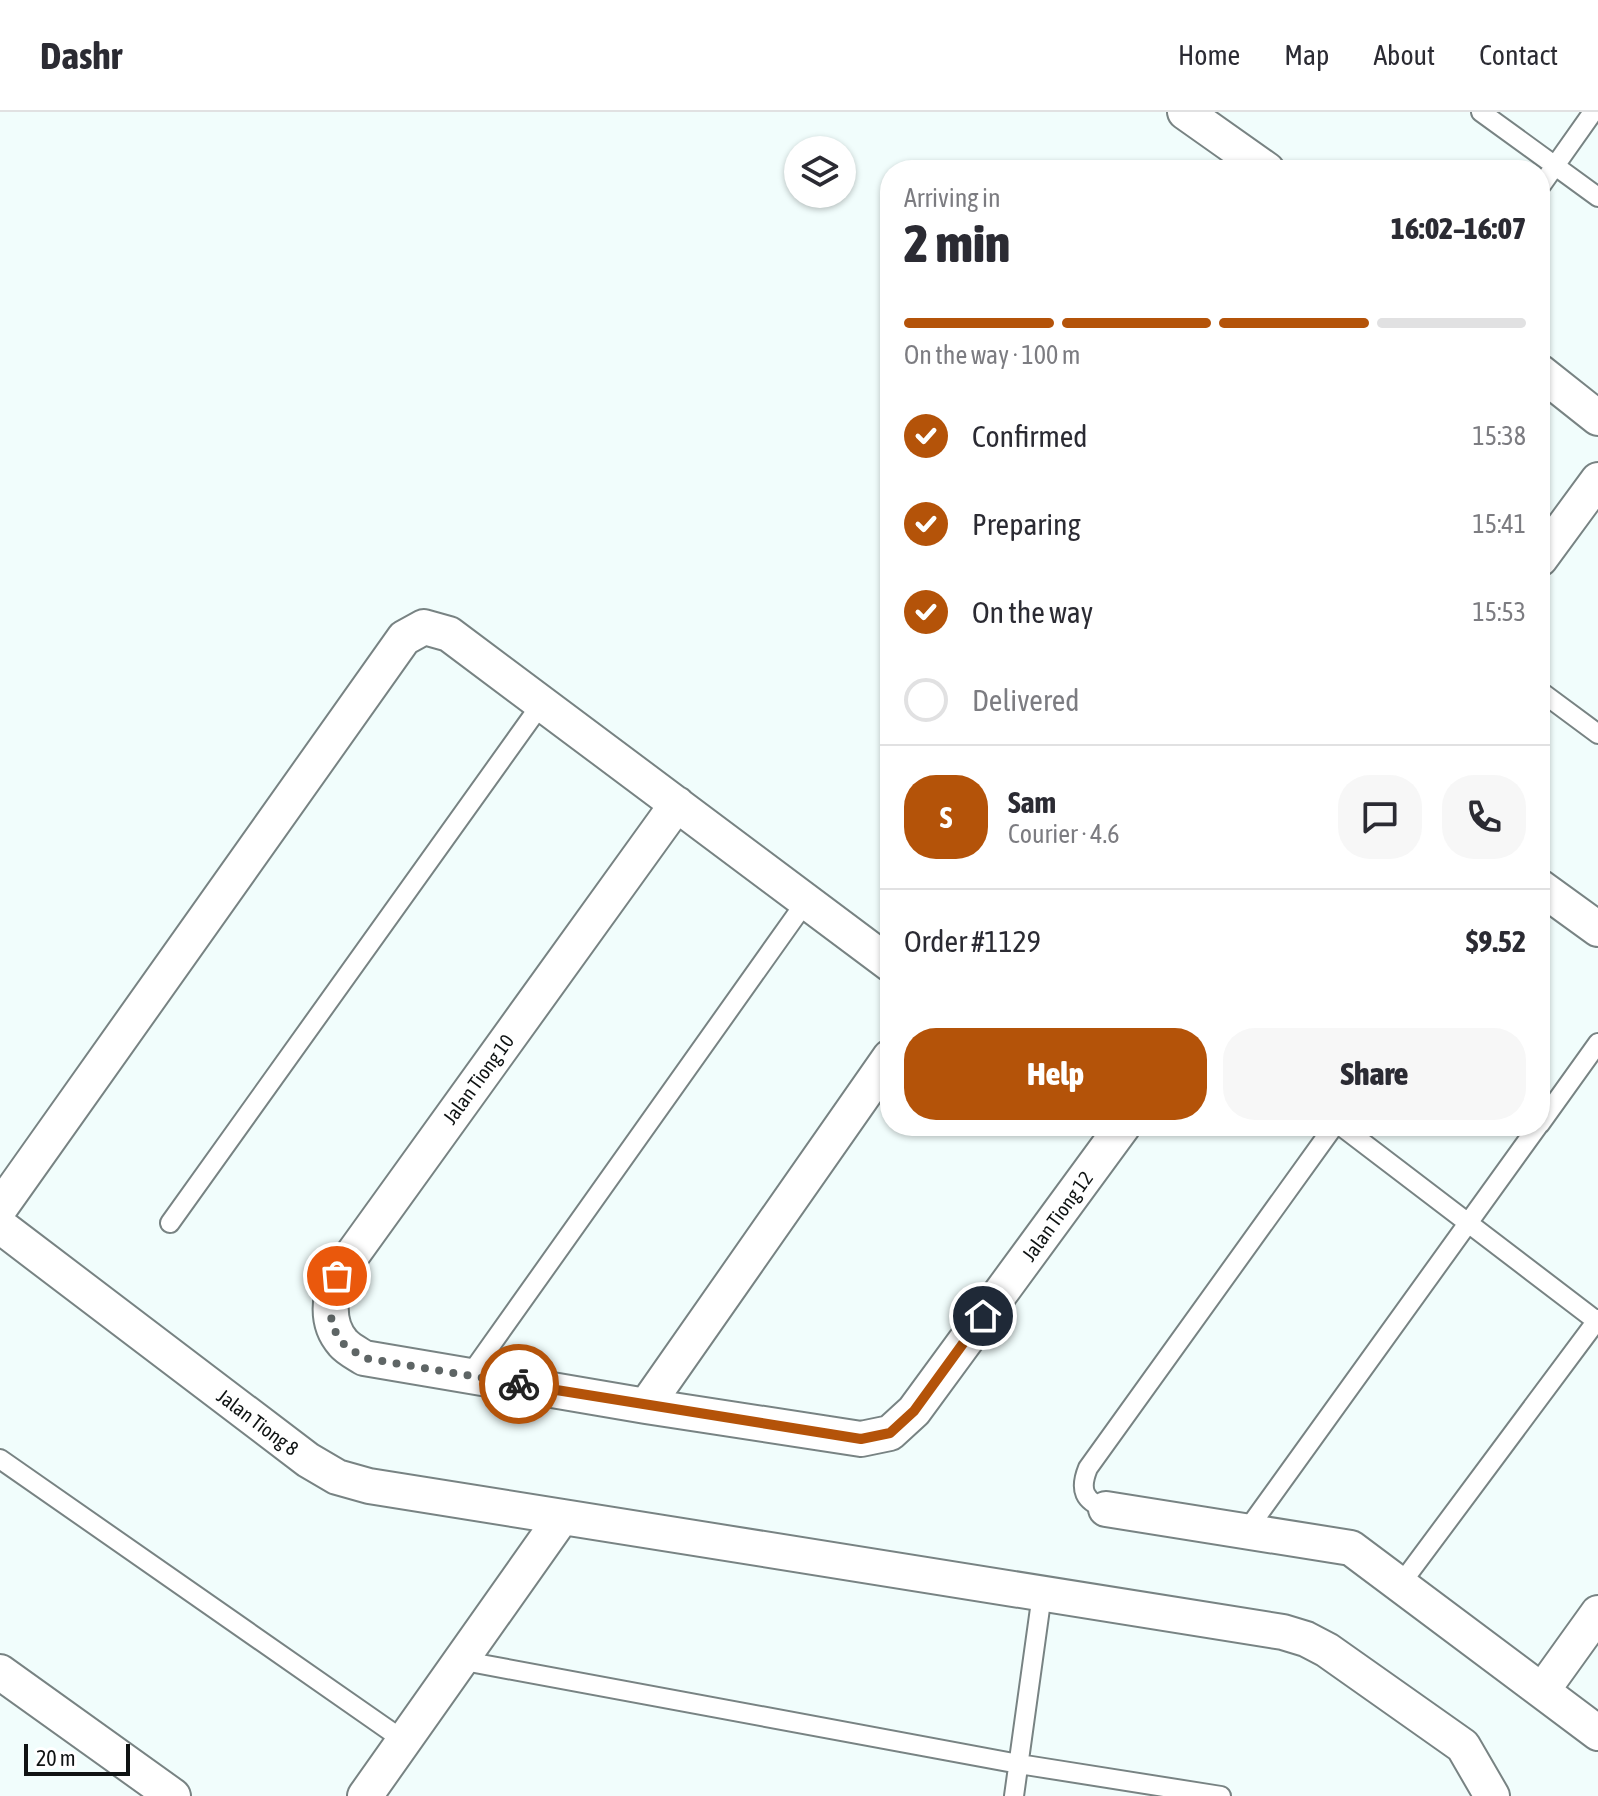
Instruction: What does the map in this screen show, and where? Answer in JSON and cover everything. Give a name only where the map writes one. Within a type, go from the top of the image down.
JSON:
[{"type":"street","points":[[1185,112],[1253,160]]},
{"type":"street","points":[[1550,380],[1598,418]]},
{"type":"street","points":[[1550,545],[1598,480]]},
{"type":"street","points":[[0,1208],[404,638],[424,627],[449,634],[880,956]]},
{"type":"street","name":"Jalan Tiong 10","points":[[469,1376],[364,1358],[344,1345],[332,1325],[329,1298],[337,1276],[677,804]]},
{"type":"street","points":[[1550,894],[1598,929]]},
{"type":"street","points":[[469,1376],[646,1406],[880,1071]]},
{"type":"street","name":"Jalan Tiong 12","points":[[646,1406],[861,1439],[890,1433],[914,1411],[1116,1136]]},
{"type":"street","name":"Jalan Tiong 8","points":[[0,1226],[308,1460],[337,1477],[369,1486],[1283,1632],[1327,1650],[1463,1746],[1492,1796]]},
{"type":"street","points":[[1106,1509],[1351,1548],[1598,1733]]},
{"type":"street","points":[[365,1796],[562,1517]]},
{"type":"street","points":[[1542,1691],[1598,1613]]},
{"type":"street","points":[[0,1672],[173,1796]]},
{"type":"lane","points":[[1481,112],[1547,160]]},
{"type":"lane","points":[[1550,173],[1593,112]]},
{"type":"lane","points":[[1550,162],[1598,197]]},
{"type":"lane","points":[[1550,698],[1598,734]]},
{"type":"lane","points":[[170,1223],[542,703]]},
{"type":"lane","points":[[469,1376],[807,900]]},
{"type":"lane","points":[[1550,1110],[1598,1043]]},
{"type":"lane","points":[[1106,1509],[1093,1504],[1085,1493],[1083,1480],[1088,1468],[1327,1136]]},
{"type":"lane","points":[[1354,1136],[1597,1321],[1400,1585]]},
{"type":"lane","points":[[1247,1530],[1531,1136]]},
{"type":"lane","points":[[0,1459],[403,1740]]},
{"type":"lane","points":[[1014,1796],[1042,1594]]},
{"type":"lane","points":[[459,1660],[1019,1764],[1221,1796]]},
{"type":"way so far","points":[[337,1276],[329,1298],[332,1325],[344,1345],[364,1358],[519,1384]]},
{"type":"route","points":[[519,1384],[861,1439],[890,1433],[914,1411],[983,1316]]}]
